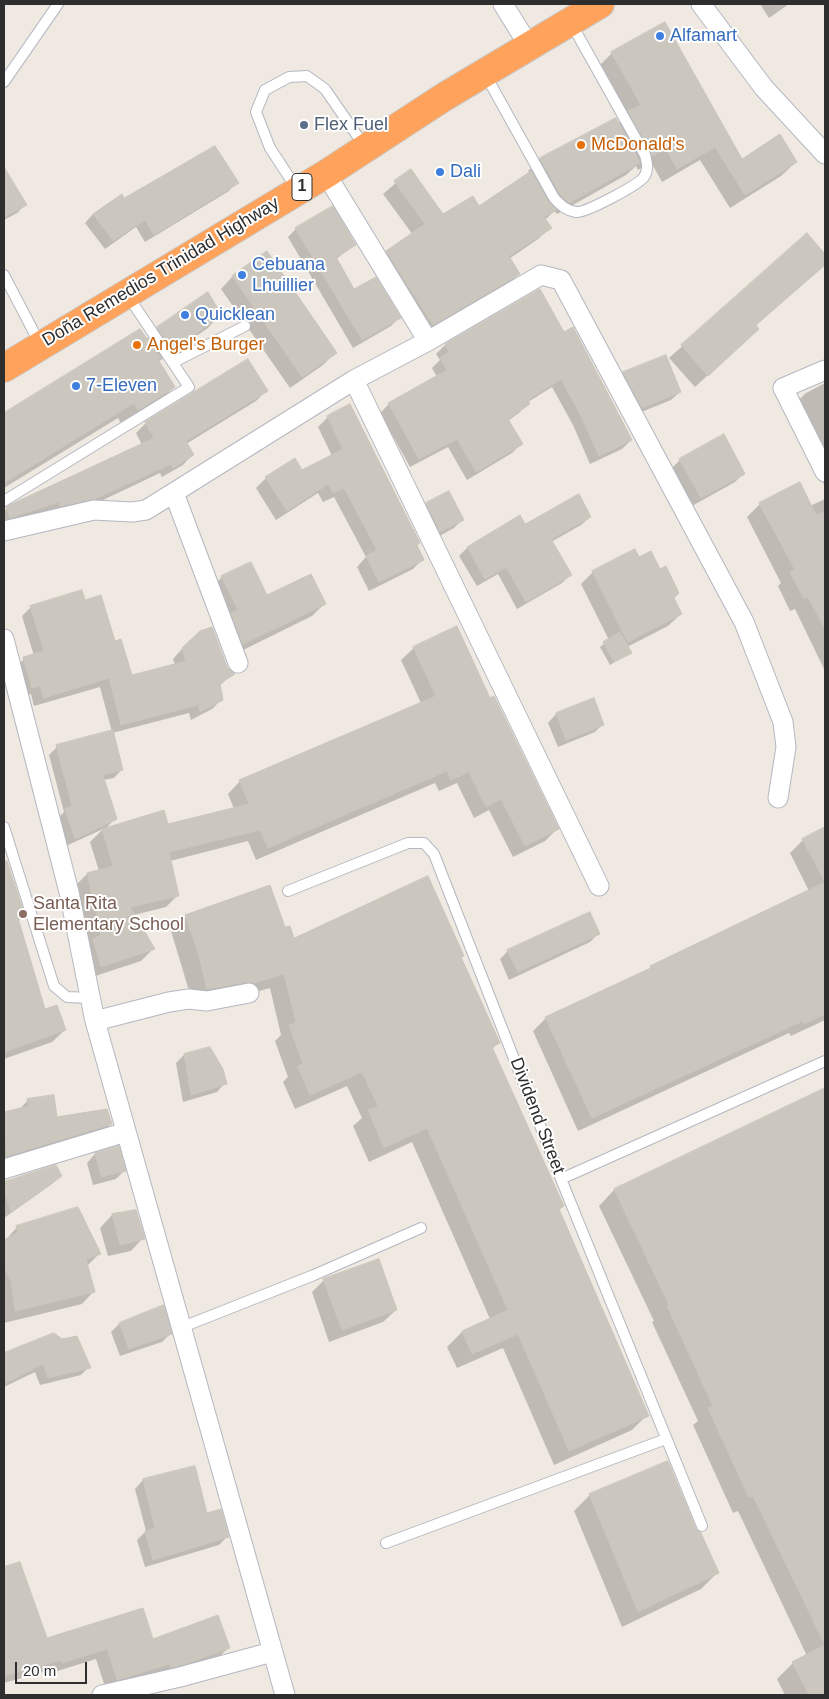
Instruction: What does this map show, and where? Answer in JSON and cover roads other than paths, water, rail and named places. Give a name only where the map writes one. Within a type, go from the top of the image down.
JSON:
[{"type":"highway","name":"Doña Remedios Trinidad Highway","points":[[4,368],[297,189],[326,174],[485,73],[600,4]]},
{"type":"street","points":[[503,4],[529,46]]},
{"type":"street","points":[[701,4],[764,88],[825,154]]},
{"type":"street","points":[[326,174],[428,342]]},
{"type":"street","points":[[4,531],[94,510],[132,512],[146,510],[354,380],[428,342],[541,275],[561,280],[744,622],[783,722],[786,747],[778,798]]},
{"type":"street","points":[[825,370],[783,388],[825,472]]},
{"type":"street","points":[[354,380],[599,886]]},
{"type":"street","points":[[174,493],[238,663]]},
{"type":"street","points":[[4,640],[69,892],[95,1021],[285,1695]]},
{"type":"street","points":[[95,1021],[169,1002],[189,999],[207,1001],[248,994]]},
{"type":"street","points":[[4,1169],[126,1132]]},
{"type":"street","points":[[102,1695],[272,1652]]},
{"type":"lane","points":[[4,82],[58,4]]},
{"type":"lane","points":[[485,73],[554,198],[564,209],[578,212],[591,208],[643,178],[648,168],[645,155],[570,21]]},
{"type":"lane","points":[[297,189],[270,148],[256,112],[265,90],[288,76],[307,76],[325,89],[366,148]]},
{"type":"lane","points":[[4,276],[41,345]]},
{"type":"lane","points":[[4,501],[189,387],[127,293]]},
{"type":"lane","points":[[174,362],[245,326]]},
{"type":"lane","points":[[4,827],[54,986],[68,997],[91,998]]},
{"type":"lane","name":"Dividend Street","points":[[288,891],[408,843],[424,843],[434,854],[561,1179],[702,1526]]},
{"type":"lane","points":[[561,1179],[825,1061]]},
{"type":"lane","points":[[180,1328],[314,1275],[421,1228]]},
{"type":"lane","points":[[386,1544],[666,1438]]},
{"type":"place","name":"Alfamart","points":[[660,36]]},
{"type":"place","name":"Flex Fuel","points":[[304,125]]},
{"type":"place","name":"McDonald's","points":[[581,145]]},
{"type":"place","name":"Dali","points":[[440,172]]},
{"type":"place","name":"Cebuana Lhuillier","points":[[242,275]]},
{"type":"place","name":"Quicklean","points":[[185,315]]},
{"type":"place","name":"Angel's Burger","points":[[137,345]]},
{"type":"place","name":"7-Eleven","points":[[76,386]]},
{"type":"place","name":"Santa Rita Elementary School","points":[[23,914]]}]
